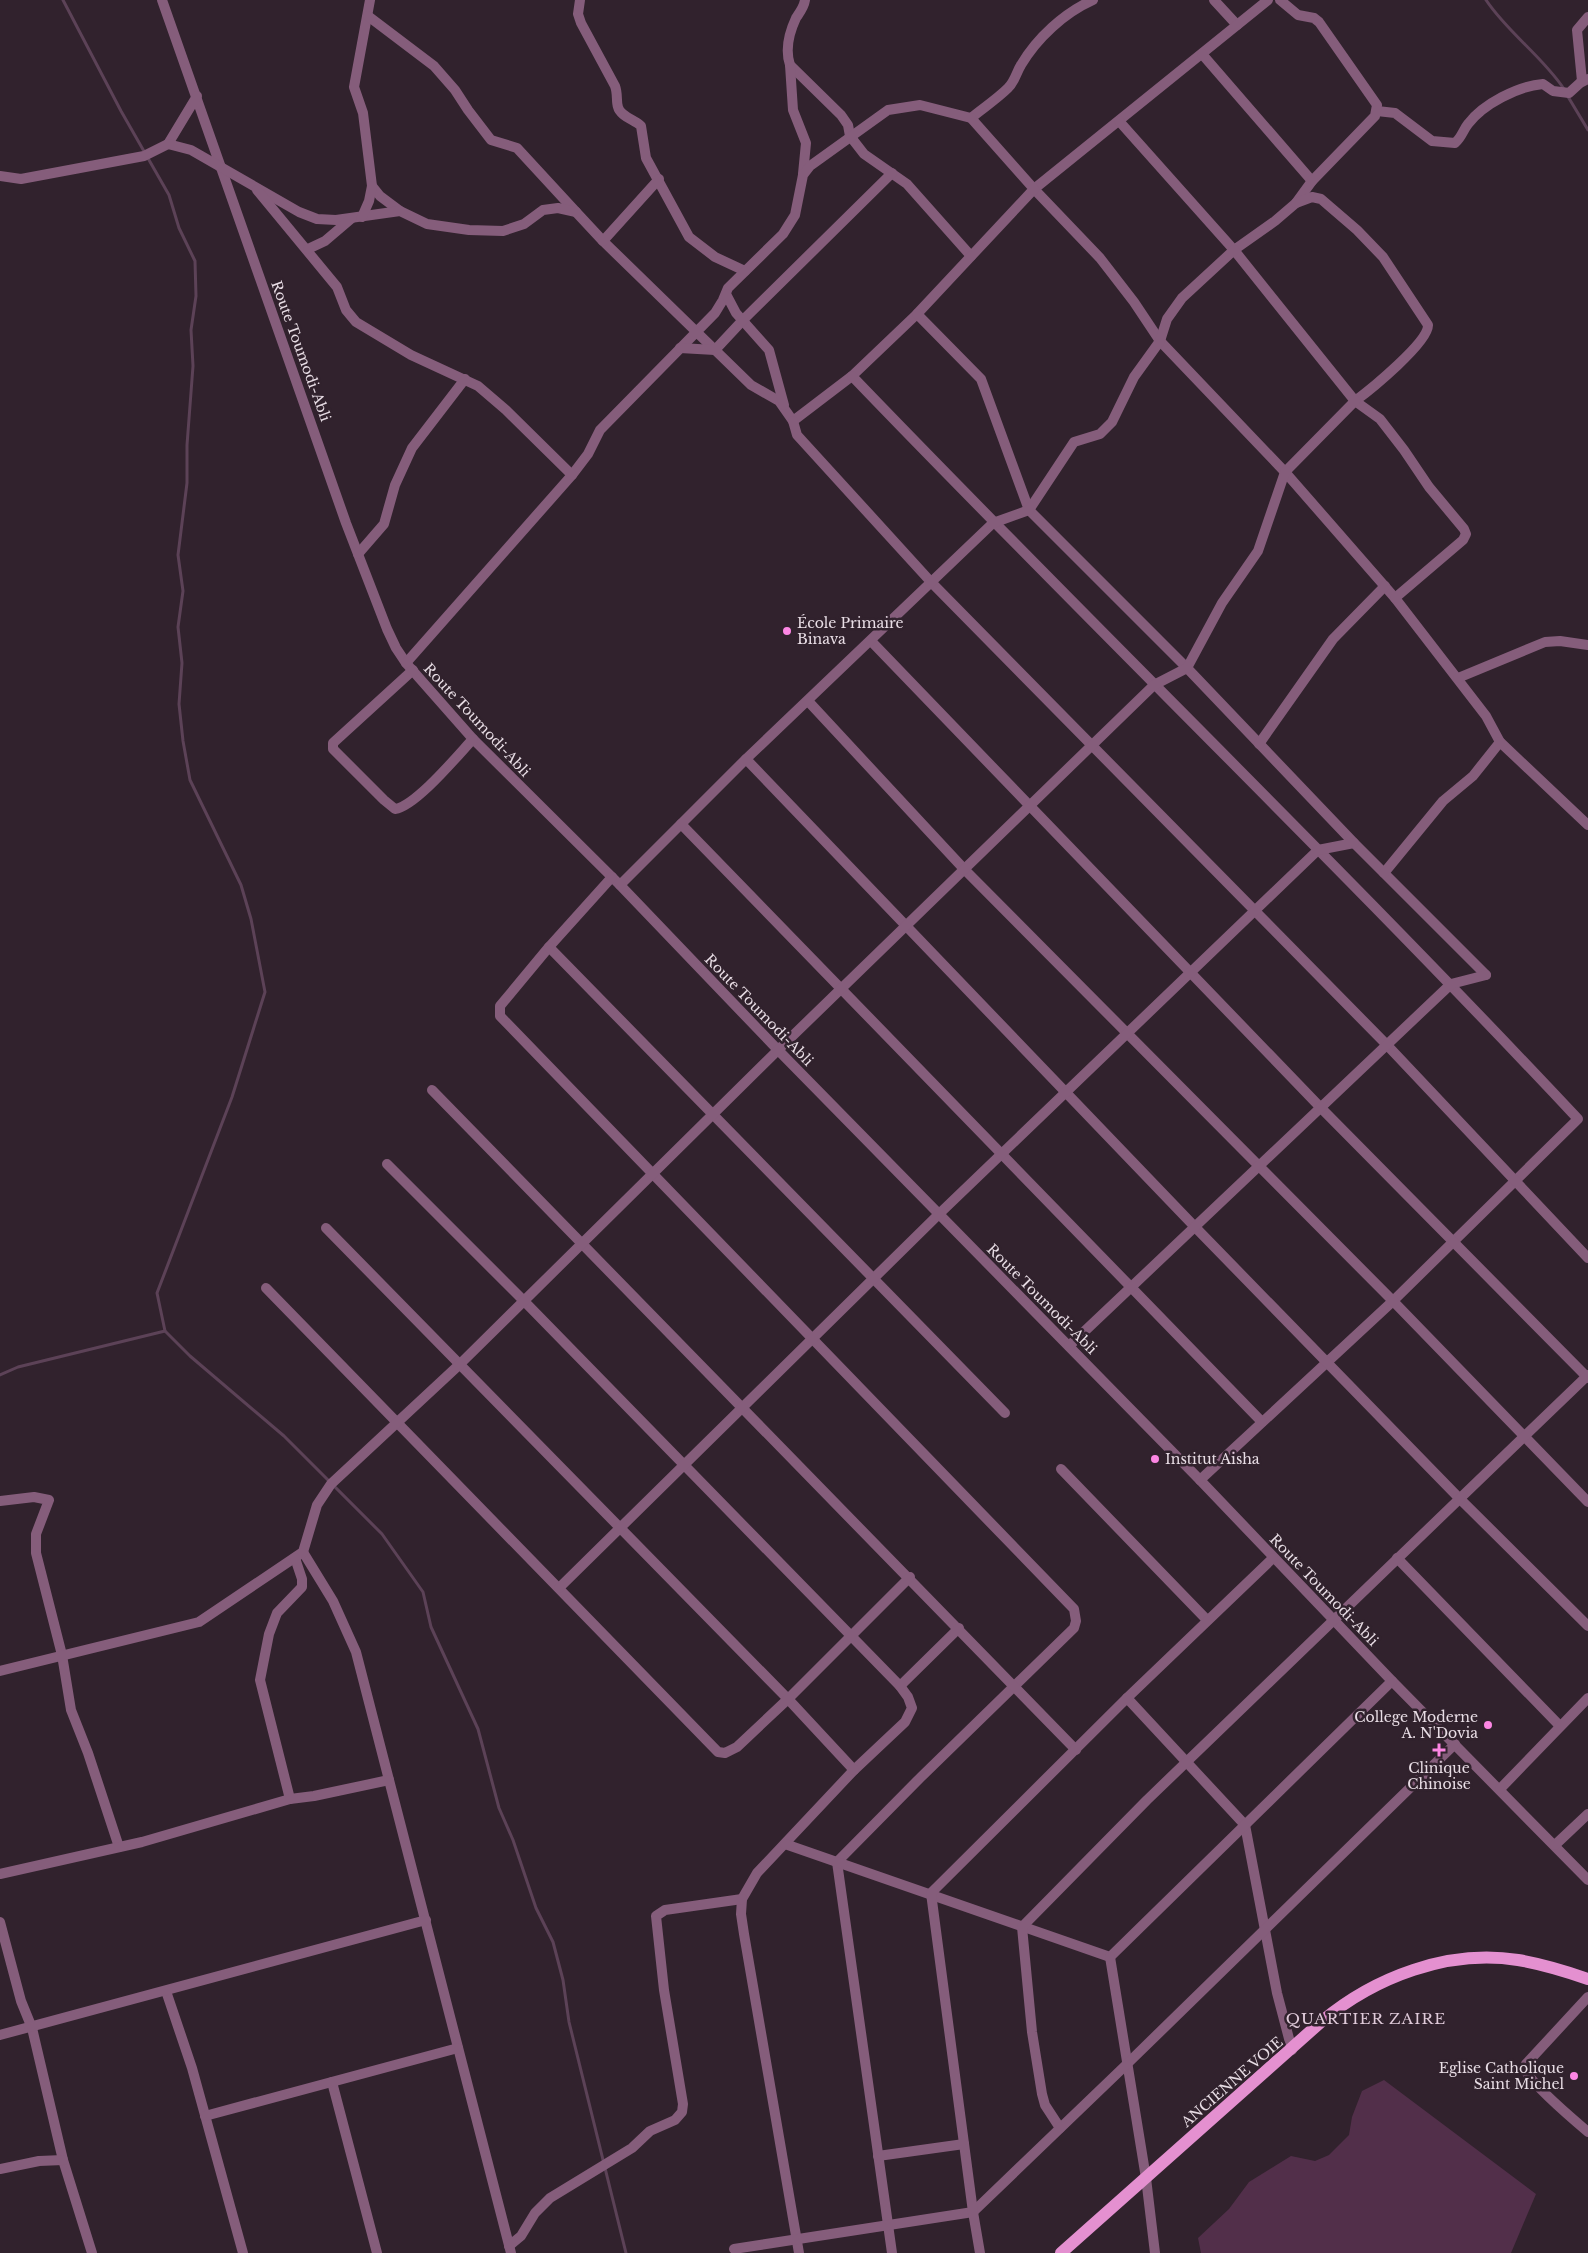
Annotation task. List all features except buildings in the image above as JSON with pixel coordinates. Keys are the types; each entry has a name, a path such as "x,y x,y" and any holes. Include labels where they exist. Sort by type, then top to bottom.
{"main road":[{"name":"ANCIENNE VOIE","path":"1061,2253 1292,2050 1322,2021 1349,2002 1391,1979 1431,1965 1496,1958 1545,1965 1588,1979"}],"street":[{"name":"Route Toumodi-Abli","path":"162,0 358,554 387,630 396,648 473,739 616,881 778,1050 1200,1480 1392,1681 1588,1880"},
{"path":"308,249 326,241 357,217 369,201 372,186 363,113 354,87 370,0"},
{"path":"580,0 578,14 581,23 615,86 618,96 617,106 620,111 641,126 646,158 689,237 715,257 745,271"},
{"path":"473,739 426,789 401,808 395,809 333,749 333,743 410,666 572,475 588,454 600,430 715,313 728,288 774,245 792,222 803,175 806,143 793,110 787,46 805,0"},
{"path":"971,118 1007,89 1016,78 1020,66 1042,38 1062,19 1093,0"},
{"path":"1214,0 1237,25"},
{"path":"793,421 852,376 917,314 1034,189 1268,0"},
{"path":"837,1862 920,1777 1074,1628 1076,1620 1074,1609 500,1016 500,1006 549,947 616,881 681,824 993,523 1029,510 1074,442 1100,434 1112,422 1134,377 1160,341 1167,319 1182,298 1234,250 1275,221 1296,203 1312,181 1375,116 1378,105 1319,22 1314,18 1298,15 1280,0"},
{"path":"368,16 434,66 455,90 491,140 517,148 603,241 696,332 751,385 773,396 785,407"},
{"path":"1377,111 1395,113 1432,141 1455,143 1477,114 1520,90 1543,84 1553,91 1570,93 1585,80 1577,30 1588,17"},
{"path":"1202,54 1312,181"},
{"path":"790,66 841,115 848,125 850,136 868,157 907,184 970,256"},
{"path":"0,176 21,178 144,156 168,144 196,96"},
{"path":"803,175 810,166 888,110 920,106 971,118 1034,189 1100,258 1134,302 1160,341 1285,472 1395,598 1486,716 1500,742 1588,825"},
{"path":"1119,121 1234,250 1355,401 1380,419 1404,450 1429,488 1464,529 1466,534 1463,540 1395,598"},
{"path":"168,144 191,150 299,212 317,219 336,220 400,211"},
{"path":"715,350 892,173"},
{"path":"603,241 659,179"},
{"path":"372,186 380,196 400,211 427,224 470,230 503,231 524,224 542,210 558,208 576,212"},
{"path":"254,187 338,287 346,310 356,322 411,355 465,379 490,395 572,475"},
{"path":"290,1798 260,1680 269,1634 277,1613 302,1587 299,1555 323,1494 331,1484 460,1364 778,1050 1154,685 1187,668 1222,603 1258,551 1285,472 1355,401 1393,371 1429,329 1383,257 1357,230 1321,199 1312,197 1296,203"},
{"path":"726,294 732,308 769,350 785,407 798,435 931,582 1386,1044 1588,1258"},
{"path":"917,314 981,379 1029,510 1187,668 1384,874 1486,975 1451,984 1069,1346"},
{"path":"680,348 715,350"},
{"path":"852,376 993,523 1451,984 1578,1119 1513,1180 1393,1301 1327,1360 1200,1480"},
{"path":"358,554 384,524 395,485 412,448 465,379"},
{"path":"1259,744 1334,639 1384,586"},
{"path":"871,641 1321,1108 1588,1376 1332,1619 1188,1762 1146,1800 1022,1927 1032,2032 1042,2094 1045,2105 1060,2128"},
{"path":"1458,678 1545,642 1588,645"},
{"path":"808,701 964,869 1259,1165 1588,1502"},
{"path":"1384,874 1443,801 1472,776 1500,742"},
{"path":"746,760 1195,1227 1327,1360 1459,1498 1588,1626"},
{"path":"681,824 1003,1153 1262,1422"},
{"path":"559,1588 939,1214 1318,850 1354,843"},
{"path":"549,947 1005,1413"},
{"path":"432,1090 910,1577 1076,1750"},
{"path":"387,1164 524,1300 900,1686 910,1702 912,1708 905,1722 854,1770 757,1873 742,1899 741,1914 744,1934 799,2253"},
{"path":"326,1228 788,1699 854,1770"},
{"path":"266,1288 718,1752 725,1753 737,1747 788,1699 910,1577"},
{"path":"1061,1469 1207,1620"},
{"path":"0,1500 34,1498 49,1500 36,1534 35,1544 62,1655 71,1710 88,1752 119,1847"},
{"path":"0,1671 199,1622 299,1555"},
{"path":"299,1555 333,1601 356,1652 510,2250"},
{"path":"931,1893 1127,1698 1273,1558"},
{"path":"1397,1558 1560,1725"},
{"path":"900,1686 959,1628"},
{"path":"1110,1957 1392,1681"},
{"path":"1127,1698 1245,1825 1277,1993 1292,2050"},
{"path":"1500,1789 1588,1698"},
{"path":"734,2249 973,2212 1455,1744"},
{"path":"0,1874 119,1847 290,1798 314,1796 389,1780"},
{"path":"1555,1845 1588,1814"},
{"path":"785,1844 931,1893 1110,1957"},
{"path":"837,1862 892,2253"},
{"path":"931,1893 980,2253"},
{"path":"510,2250 535,2213 550,2198 632,2148 650,2131 675,2120 682,2112 678,2068 664,1990 656,1916 665,1910 742,1899"},
{"path":"0,2035 32,2028 426,1920"},
{"path":"0,1922 21,2001 32,2028 63,2160 92,2253"},
{"path":"1110,1957 1146,2178 1155,2253"},
{"path":"166,1991 205,2116 243,2253"},
{"path":"1588,1997 1525,2067 1526,2071 1538,2085 1588,2132"},
{"path":"205,2116 458,2048"},
{"path":"332,2082 377,2253"},
{"path":"878,2156 964,2144"},
{"path":"0,2169 26,2163 63,2160"}],"shaded area":[{"path":"1384,2080 1536,2194 1511,2253 1201,2253 1198,2238 1229,2209 1249,2182 1291,2156 1315,2161 1329,2155 1349,2135 1352,2117 1362,2091"}],"waterway":[{"path":"63,0 121,111 169,195 179,228 195,261 196,296 191,330 193,366 187,445 187,483 178,555 183,591 178,627 182,663 179,704 190,780 241,885 251,919 265,992 232,1097 157,1293 165,1331 190,1356 284,1436 382,1534 423,1592 431,1627 478,1729 499,1808 513,1840 536,1908 553,1942 563,1980 569,2022 626,2253"},
{"path":"1486,0 1504,23 1546,66 1564,89"},
{"path":"1567,95 1588,130"},
{"path":"0,1375 18,1367 165,1331"}],"place":[{"name":"École Primaire Binava","path":"787,631"},
{"name":"Institut Aisha","path":"1155,1459"},
{"name":"College Moderne A. N'Dovia","path":"1488,1725"},
{"name":"Clinique Chinoise","path":"1439,1750"},
{"name":"Eglise Catholique Saint Michel","path":"1574,2076"}],"district":[{"name":"QUARTIER ZAIRE","path":"1366,2019"}]}
